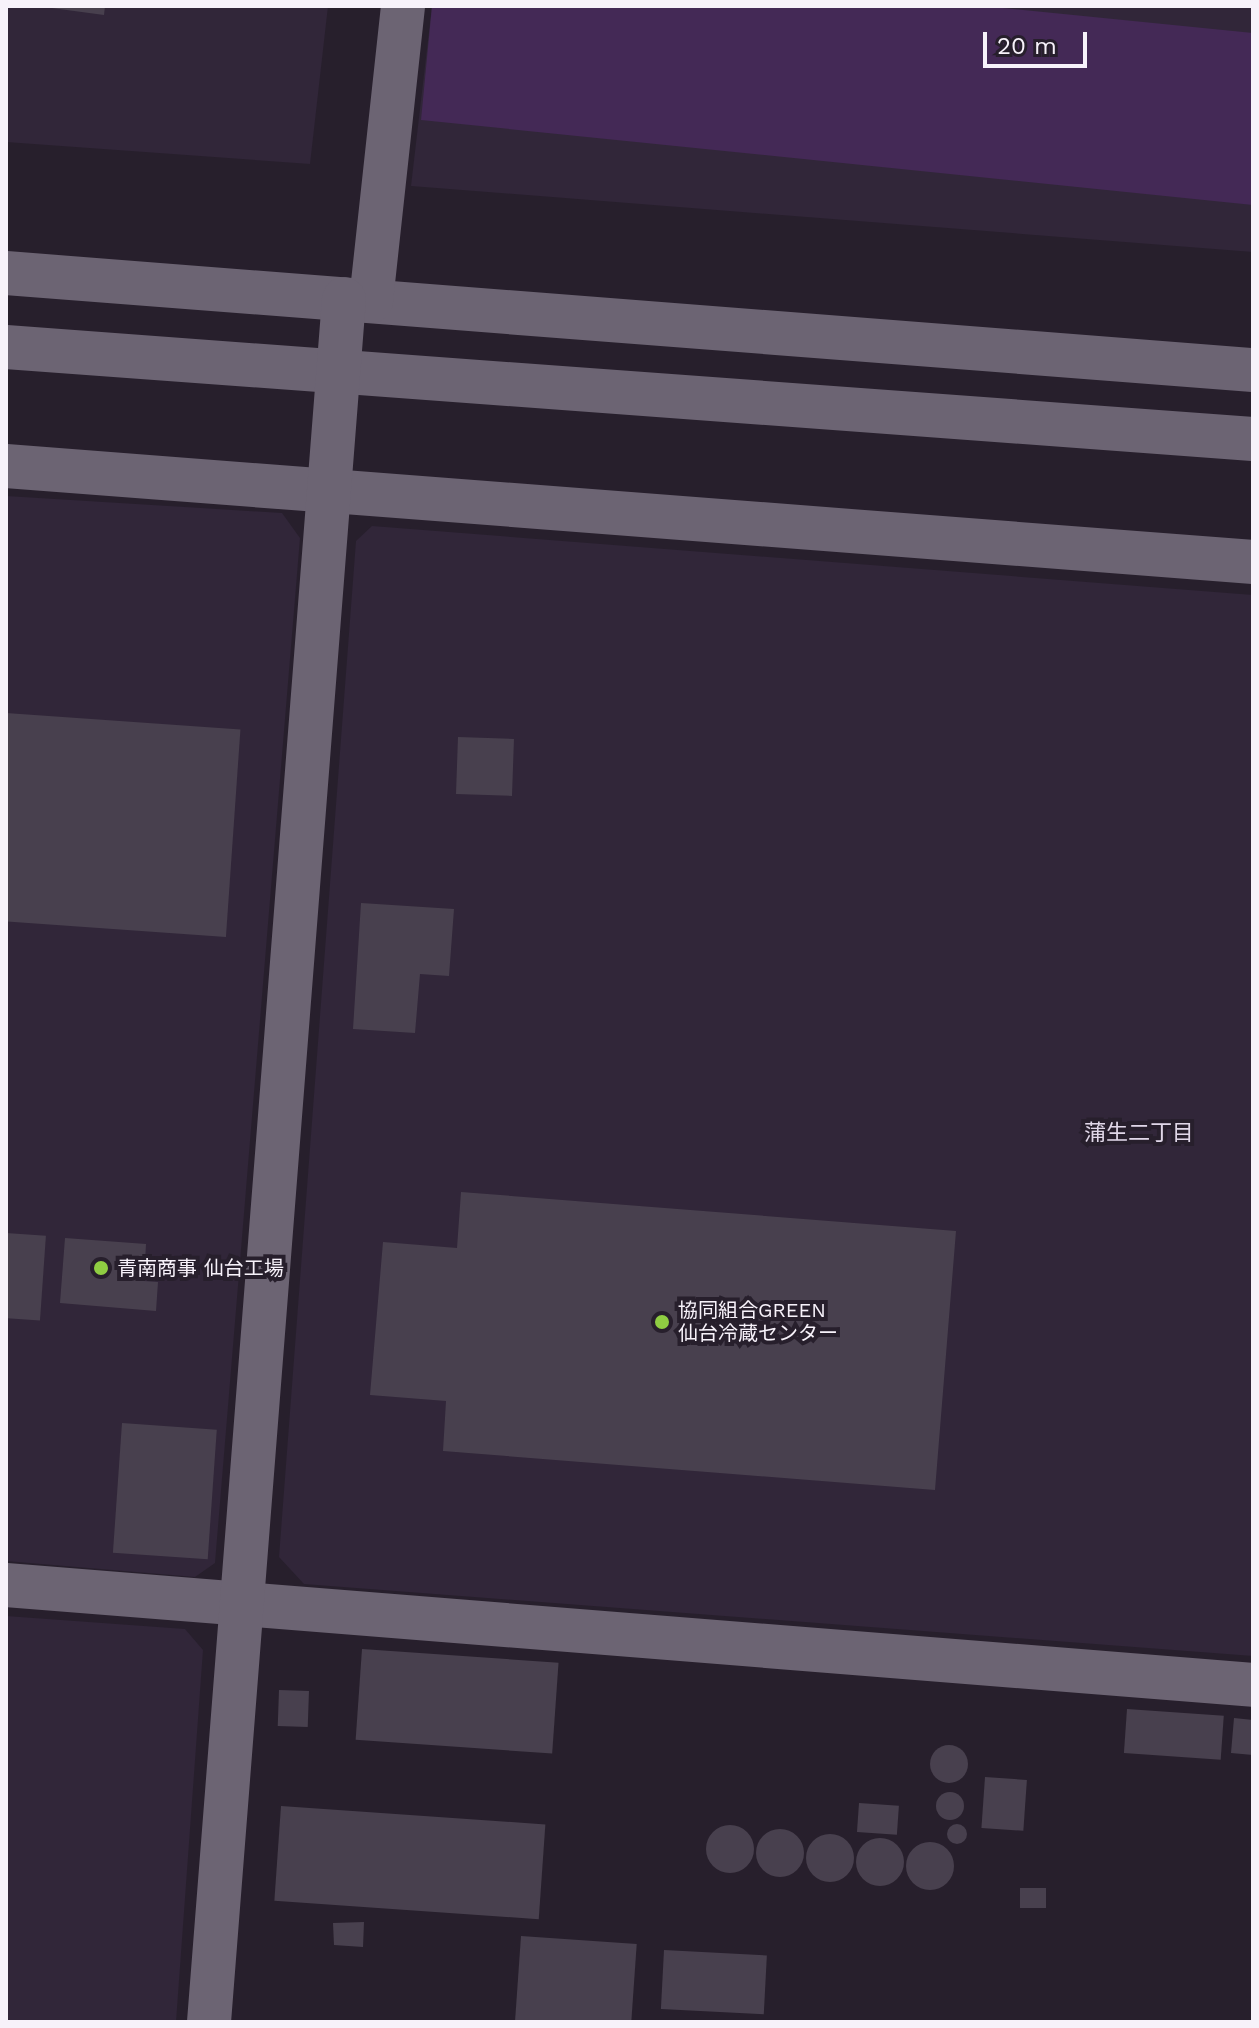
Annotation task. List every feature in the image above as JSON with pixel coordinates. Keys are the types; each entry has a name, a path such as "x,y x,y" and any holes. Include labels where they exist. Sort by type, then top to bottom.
{"street":[{"path":"209,2022 245,1605 338,374 358,300 403,6"},
{"path":"6,273 1253,370"},
{"path":"6,347 338,374 1253,439"},
{"path":"6,466 1253,562"},
{"path":"6,1585 1253,1685"}],"shaded area":[{"path":"6,6 328,6 310,164 6,142"},
{"path":"432,6 1253,6 1253,252 411,186"},
{"path":"432,6 983,6 1253,33 1253,205 421,120"},
{"path":"6,496 282,513 300,538 215,1563 195,1577 6,1561"},
{"path":"372,526 1253,595 1253,1656 304,1584 279,1557 356,541"},
{"path":"6,1616 185,1629 203,1650 176,2022 6,2022"}],"building":[{"path":"37,6 105,6 104,15"},
{"path":"6,713 240,729 226,937 6,922"},
{"path":"458,737 514,739 512,796 456,794"},
{"path":"361,903 454,909 449,976 420,974 415,1033 353,1029"},
{"name":"協同組合GREEN 仙台冷蔵センター","path":"461,1192 956,1231 935,1490 443,1451 446,1401 370,1395 383,1242 457,1248"},
{"path":"6,1233 46,1236 40,1321 6,1318"},
{"path":"65,1238 146,1244 144,1281 158,1282 156,1311 60,1303"},
{"path":"122,1423 217,1430 208,1559 113,1553"},
{"path":"362,1649 559,1663 552,1754 356,1740"},
{"path":"279,1690 309,1691 308,1727 278,1726"},
{"path":"1127,1709 1224,1716 1221,1760 1124,1753"},
{"path":"1234,1718 1253,1720 1253,1755 1231,1753"},
{"path":"949,1745 962,1751 968,1764 962,1777 949,1783 936,1777 930,1764 936,1751"},
{"path":"985,1777 1027,1780 1023,1831 981,1828"},
{"path":"950,1792 960,1796 964,1806 960,1816 950,1820 940,1816 936,1806 940,1796"},
{"path":"859,1803 899,1806 897,1835 857,1832"},
{"path":"281,1806 545,1824 539,1919 274,1901"},
{"path":"957,1824 964,1827 967,1834 964,1841 957,1844 950,1841 947,1834 950,1827"},
{"path":"730,1825 747,1832 754,1849 747,1866 730,1873 713,1866 706,1849 713,1832"},
{"path":"780,1829 797,1836 804,1853 797,1870 780,1877 763,1870 756,1853 763,1836"},
{"path":"830,1834 847,1841 854,1858 847,1875 830,1882 813,1875 806,1858 813,1841"},
{"path":"880,1838 897,1845 904,1862 897,1879 880,1886 863,1879 856,1862 863,1845"},
{"path":"930,1842 947,1849 954,1866 947,1883 930,1890 913,1883 906,1866 913,1849"},
{"path":"1020,1888 1046,1888 1046,1908 1020,1908"},
{"path":"364,1922 363,1947 334,1945 333,1923"},
{"path":"521,1936 637,1944 631,2022 515,2022"},
{"path":"664,1950 767,1955 764,2014 661,2009"}],"place":[{"name":"青南商事 仙台工場","path":"101,1268"},
{"name":"協同組合GREEN 仙台冷蔵センター","path":"662,1322"}],"district":[{"name":"蒲生二丁目","path":"1139,1133"}]}
